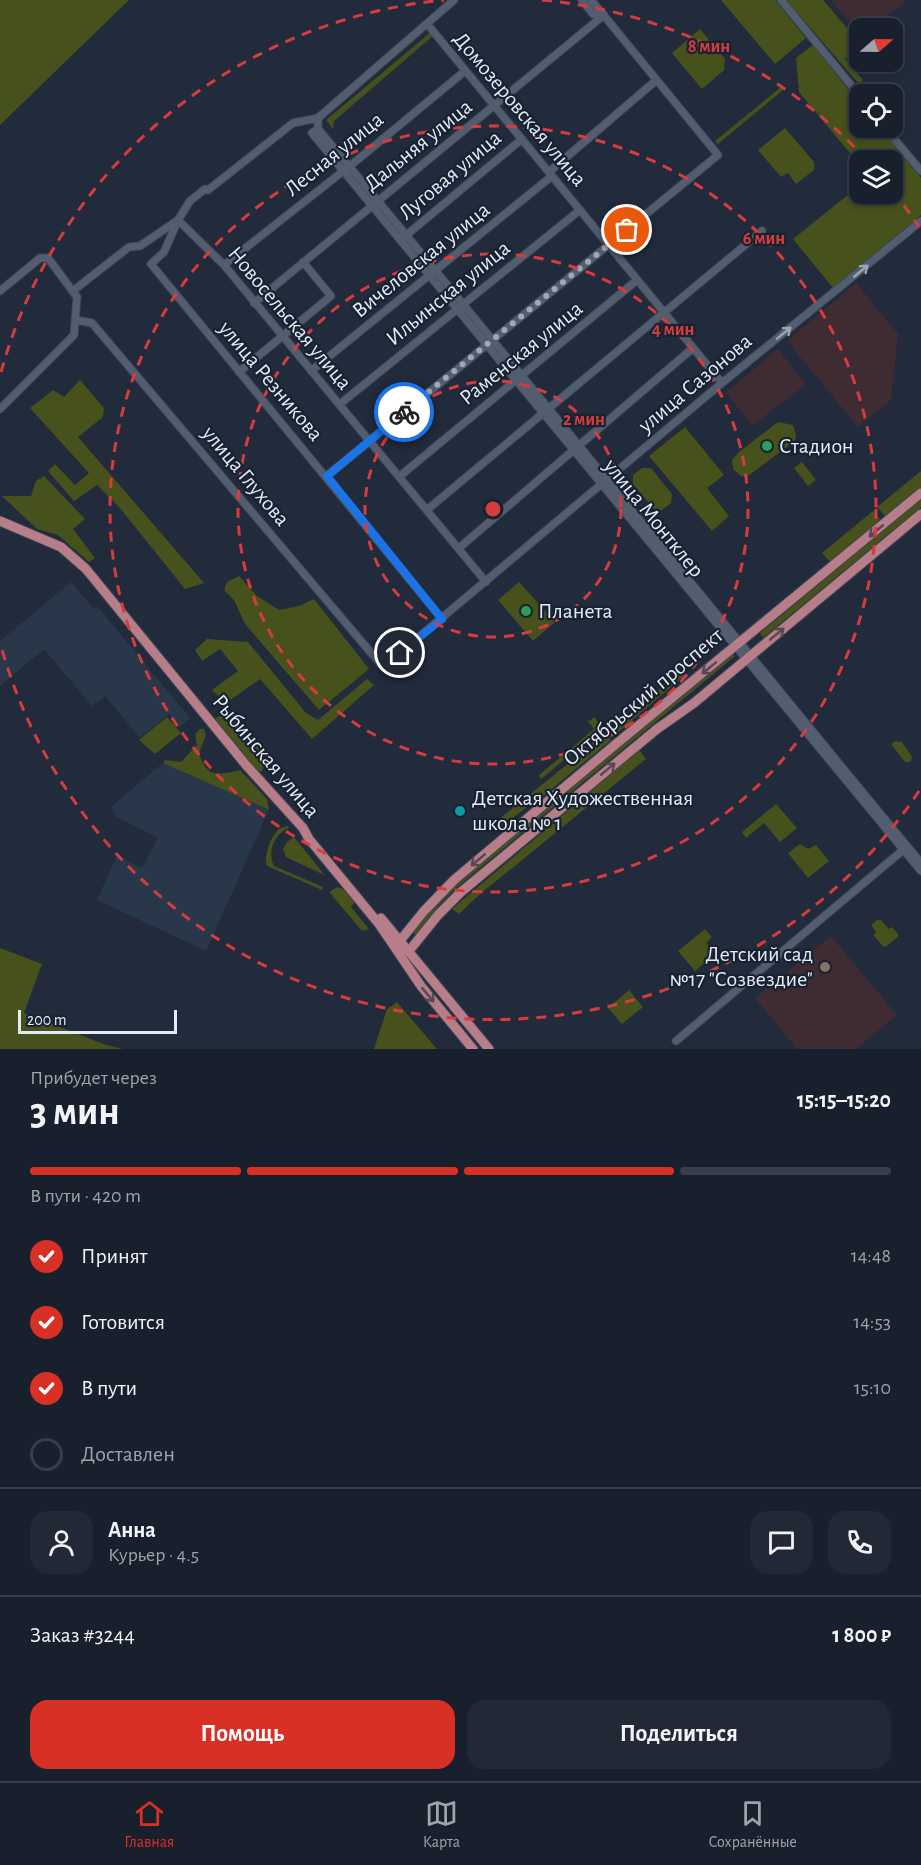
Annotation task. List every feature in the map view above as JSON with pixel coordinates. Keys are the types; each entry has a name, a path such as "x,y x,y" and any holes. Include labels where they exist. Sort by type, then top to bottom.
{"main road":[{"name":"Октябрьский проспект","path":"398,944 428,906 454,880 921,493"},
{"name":"Октябрьский проспект","path":"409,951 461,892 657,729 694,703 921,513"},
{"name":"Рыбинская улица","path":"0,521 61,547 86,569 246,765 303,828 309,839 398,944 421,986 473,1049"},
{"path":"398,944 409,951 489,1049"}],"street":[{"path":"76,293 129,247 140,246 178,220 190,201 205,189 208,190 293,123 318,118 428,25 454,0"},
{"path":"582,0 593,14 604,15"},
{"path":"781,0 850,84"},
{"path":"327,476 718,155 592,2"},
{"name":"Дальняя улица","path":"254,303 604,15"},
{"name":"Домозеровская улица","path":"428,25 722,383"},
{"name":"Лесная улица","path":"224,265 465,71"},
{"name":"Вичеловская улица","path":"311,371 551,174 653,83"},
{"name":"улица Монтклер","path":"318,118 315,131 547,410 737,645 921,863"},
{"path":"893,138 921,171"},
{"name":"Луговая улица","path":"403,237 522,139"},
{"name":"Ильинская улица","path":"340,404 580,210"},
{"name":"Новосельская улица","path":"178,220 224,265 486,582"},
{"name":"улица Резникова","path":"178,220 164,252 151,264 442,619"},
{"name":"улица Сазонова","path":"383,667 722,383 921,221"},
{"path":"428,509 762,231"},
{"path":"0,291 40,258 47,258 76,293 74,335 0,409"},
{"path":"239,372 331,296 303,262"},
{"name":"Раменская улица","path":"400,476 637,280"},
{"name":"улица Глухова","path":"76,320 92,323 383,667"},
{"path":"459,548 693,348"},
{"name":"улица Монтклер","path":"748,658 921,871"},
{"path":"676,1041 903,850"}],"shaded area":[{"path":"831,0 907,0 885,18 849,18 849,21"},
{"path":"856,283 898,334 891,400 858,427 787,341"},
{"path":"778,349 806,384 752,426 726,392"},
{"path":"71,582 93,608 97,606 190,718 179,727 169,714 140,738 105,696 92,706 44,649 0,686 0,641"},
{"path":"163,763 269,810 206,951 97,900 117,855 142,868 158,838 116,817 111,807"},
{"name":"Детский сад №17 \"Созвездие\"","path":"831,936 897,1015 856,1049 797,1049 755,998"}],"green space":[{"path":"0,0 129,0 0,125"},
{"path":"721,0 775,0 806,38 775,64"},
{"path":"786,0 823,0 849,30 849,56 845,59 849,64 849,72 856,72 863,80 859,84"},
{"path":"700,29 725,59 724,70 702,89 672,53"},
{"path":"431,32 434,35 334,121 333,129 326,120"},
{"path":"813,45 849,90 849,138 888,138 898,150 849,150 849,152 799,92 796,58"},
{"path":"781,87 783,90 718,144 715,141"},
{"path":"785,128 814,162 814,170 796,184 788,173 781,177 758,150"},
{"path":"903,156 921,178 921,215 833,288 793,239 849,194 849,204 903,204"},
{"path":"80,380 104,408 103,417 78,437 204,583 185,589 119,507 97,485 74,501 48,471 55,464 75,485 89,473 30,408 53,390 64,397"},
{"name":"Стадион","path":"778,422 793,425 795,441 748,476 741,476 733,469 732,460"},
{"path":"685,427 724,475 707,488 729,516 712,531 649,456"},
{"path":"802,462 816,480 808,486 794,468"},
{"path":"642,468 651,468 672,494 671,503 662,510 654,509 633,484 633,475"},
{"path":"921,471 921,487 886,517 877,507"},
{"path":"44,476 85,519 73,529 95,558 89,562 58,535 37,529 2,496 31,496 36,481"},
{"path":"921,499 921,507 763,638 760,633"},
{"path":"873,511 881,521 830,562 822,553"},
{"path":"239,576 257,596 279,610 299,606 314,599 369,669 319,710 245,624 234,600 224,590 227,582"},
{"name":"Планета","path":"519,582 555,622 533,641 498,600"},
{"path":"207,639 248,642 306,713 318,720 367,679 374,685 312,739 260,679 226,703 212,690 238,671 220,649 202,661 195,650"},
{"path":"732,653 735,656 457,887 439,905 417,934 414,934 413,931 434,904 455,882"},
{"path":"681,671 685,675 616,734 612,730"},
{"path":"219,716 236,722 252,735 263,753 262,771 256,771 214,720"},
{"path":"167,717 181,733 155,754 139,740"},
{"path":"594,717 603,728 541,779 539,775 594,729 587,720 590,721"},
{"path":"200,729 204,729 206,735 199,753 206,767 219,774 240,770 267,799 269,810 163,763 165,760 181,762 197,745 195,734"},
{"path":"606,733 611,740 503,826 498,820"},
{"path":"895,741 902,742 912,757 910,762 905,762 891,744"},
{"path":"639,750 646,759 479,895 459,914 452,909"},
{"path":"776,804 797,828 780,842 764,823 746,838 742,832"},
{"path":"288,826 289,828 279,834 273,844 271,855 274,866 323,887 322,890 267,866 266,857 271,841 279,829"},
{"path":"294,837 324,875 286,857 283,849"},
{"path":"800,844 808,849 816,845 829,861 808,878 788,853"},
{"path":"337,887 350,894 354,903 351,907 369,929 362,931 329,892"},
{"path":"881,920 889,929 892,927 898,934 898,937 885,947 873,935 876,932 871,925"},
{"path":"705,929 712,937 706,943 715,954 695,971 678,951"},
{"path":"0,948 42,964 24,1013 106,1045 123,1049 0,1049"},
{"path":"629,990 643,1007 622,1024 608,1008"},
{"path":"397,1002 437,1049 374,1049 387,1009"}],"way so far":[{"path":"404,412 627,230"}],"place":[{"name":"Стадион","path":"767,446"},
{"name":"Планета","path":"526,611"},
{"name":"Детская Художественная школа № 1","path":"460,811"},
{"name":"Детский сад №17 \"Созвездие\"","path":"825,967"}],"route":[{"path":"400,653 442,619 327,476 404,412"}]}
